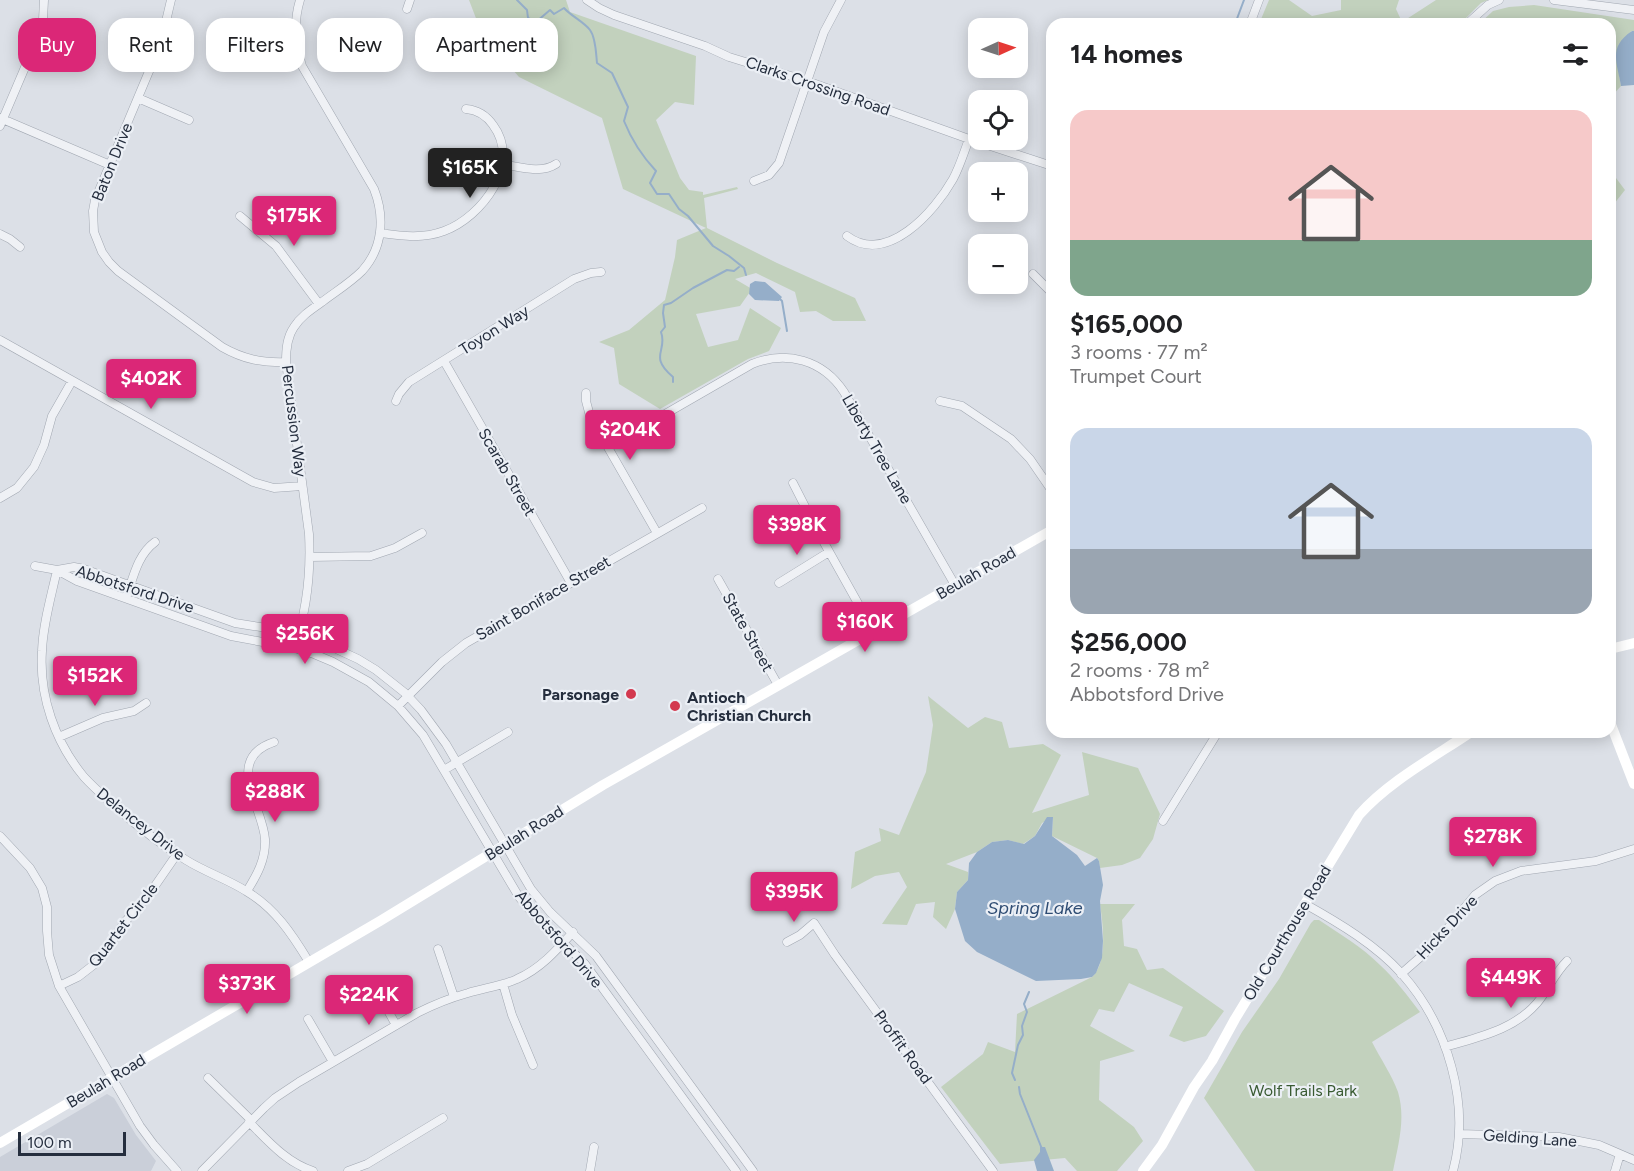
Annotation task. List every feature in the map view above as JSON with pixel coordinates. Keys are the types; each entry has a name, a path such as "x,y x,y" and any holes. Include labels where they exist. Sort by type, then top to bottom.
{"main road":[{"name":"Beulah Road","path":"0,1143 380,921 603,785 1046,533"},
{"path":"1616,648 1634,643"},
{"name":"Old Courthouse Road","path":"1143,1171 1162,1145 1194,1087 1212,1061 1354,822 1369,803 1462,738"},
{"path":"1616,738 1634,784"}],"street":[{"path":"44,0 40,32 1,121 110,165"},
{"name":"Baton Drive","path":"171,0 163,34 95,200 93,221 97,242 109,262 118,271 233,353 257,361 286,362"},
{"name":"Percussion Way","path":"294,648 299,635 308,586 310,557 309,534 286,362 287,343 302,317 363,270 375,252 380,233 381,211 374,189 302,66 295,27 300,0"},
{"path":"407,9 410,0"},
{"name":"Clarks Crossing Road","path":"586,0 614,15 705,46 729,57 807,81 968,139"},
{"path":"754,181 768,175 778,163 824,32 841,0"},
{"path":"1252,18 1259,0"},
{"path":"1474,18 1488,5 1499,0"},
{"path":"1554,0 1634,10"},
{"path":"138,98 189,120"},
{"path":"380,233 406,237 432,234 456,225 477,210 485,200 495,184 502,164 502,146 495,128 482,114 466,109"},
{"path":"847,236 861,244 875,245 899,237 909,230 930,211 945,192 960,164 968,142"},
{"name":"Clarks Crossing Road","path":"1003,150 1046,164"},
{"path":"502,164 540,170 556,164"},
{"path":"240,216 285,256 319,304"},
{"path":"0,234 20,247"},
{"name":"Toyon Way","path":"396,401 409,382 574,279 601,272"},
{"path":"1033,274 1046,287"},
{"path":"0,340 253,482 274,488 303,486"},
{"name":"Liberty Tree Lane","path":"608,447 752,364 786,357 808,362 827,373 844,392 955,585"},
{"name":"Scarab Street","path":"444,361 571,583"},
{"path":"0,498 17,488 34,467 44,445 52,416 72,381"},
{"path":"586,393 588,410 657,533"},
{"path":"940,401 962,406 1011,439 1030,459 1046,482"},
{"path":"793,483 874,632"},
{"name":"Saint Boniface Street","path":"398,706 456,650 702,508"},
{"path":"310,557 371,556 395,548 422,532"},
{"path":"126,598 144,552 155,542"},
{"path":"779,583 829,552"},
{"path":"35,566 57,570"},
{"name":"Abbotsford Drive","path":"57,570 74,567 84,569 235,623 299,635 329,645 376,670 407,696 434,726 538,899 596,956 753,1171"},
{"name":"Abbotsford Drive","path":"57,570 77,581 231,636 294,648 324,658 351,671 398,706 423,735 519,897 540,922 585,964 736,1171"},
{"name":"Delancey Drive","path":"57,570 43,634 44,688 47,706 58,737 74,764 96,789 131,820 177,854 216,877 247,891 262,902 291,933 309,962"},
{"name":"State Street","path":"718,579 778,686"},
{"path":"58,737 103,718 134,711 146,704"},
{"path":"444,770 508,732"},
{"path":"1162,821 1214,738"},
{"path":"247,891 262,863 265,842 261,819 250,789 249,769 255,754 267,744 274,742"},
{"path":"0,836 30,868 42,888 47,907 49,955 59,987 140,1126 177,1171"},
{"name":"Hicks Drive","path":"1401,974 1433,946 1475,895 1495,881 1521,872 1589,863 1634,849"},
{"name":"Quartet Circle","path":"59,987 78,977 104,954 124,923 150,893 177,854"},
{"path":"1305,904 1364,942 1401,974 1423,1002 1445,1047 1454,1074 1459,1134 1453,1171"},
{"name":"Proffit Road","path":"787,942 800,935 814,922 837,958 993,1171"},
{"path":"202,1171 275,1098 437,1003 517,980 554,954 573,932"},
{"path":"438,949 454,997"},
{"path":"1445,1047 1496,1031 1521,1018 1539,1001 1553,978 1567,962"},
{"path":"372,982 396,1025"},
{"path":"503,984 512,1015 533,1065"},
{"path":"308,1019 333,1062"},
{"path":"208,1078 290,1160 313,1171"},
{"path":"348,1171 367,1164 443,1118"},
{"name":"Gelding Lane","path":"1459,1134 1559,1137 1599,1145 1634,1160"},
{"path":"590,1171 594,1147"},
{"path":"1615,1171 1620,1154"}],"shaded area":[{"path":"107,1094 114,1098 136,1135 156,1161 151,1171 0,1171 0,1157"}],"green space":[{"path":"469,0 566,0 570,12 696,56 694,105 675,102 656,120 680,178 689,190 703,192 703,195 737,187 738,189 704,198 707,228 855,298 866,321 833,321 816,311 800,312 795,292 756,273 735,279 752,289 740,306 696,314 708,347 738,340 750,308 781,328 769,351 748,359 660,409 619,384 614,348 599,342 629,330 665,300 677,240 706,228 623,189 602,118 519,77 515,72 558,72 558,18 476,18"},
{"path":"1269,0 1289,0 1312,16 1341,10 1341,0 1399,0 1396,9 1400,18 1262,18"},
{"path":"1436,0 1488,0 1481,3 1466,18 1408,18"},
{"path":"1534,5 1634,20 1634,31 1631,31 1619,75 1621,86 1616,91 1616,18 1485,18 1493,11"},
{"path":"1616,178 1625,190 1616,201"},
{"path":"928,696 968,728 985,717 1002,722 1009,748 1043,744 1061,755 1032,813 1089,795 1082,752 1138,768 1160,814 1153,839 1140,858 1122,865 1100,868 1097,858 1052,836 1053,817 1042,823 1035,836 1023,844 1008,840 992,842 977,852 946,864 968,872 968,880 957,892 955,909 946,929 933,917 935,902 916,904 907,925 882,924 907,887 899,872 875,876 851,889 855,852 881,841 879,828 899,835 926,772 933,725"},
{"path":"1100,904 1135,904 1122,920 1124,946 1137,949 1147,970 1163,968 1224,1011 1206,1036 1184,1042 1169,1036 1183,1007 1129,983 1114,1012 1099,1009 1090,1026 1135,1051 1100,1061 1099,1100 1134,1127 1143,1141 1117,1171 1077,1171 1065,1158 1000,1164 941,1087 983,1054 988,1042 1015,1052 1017,1014 1092,977 1097,970 1102,953 1103,932"},
{"name":"Wolf Trails Park","path":"1314,920 1319,920 1373,958 1420,1012 1372,1042 1393,1079 1400,1102 1400,1132 1393,1171 1255,1171 1204,1098 1242,1032 1279,979"}],"water":[{"path":"1634,31 1634,85 1621,86 1616,62 1617,49 1624,37"},
{"path":"755,281 765,282 782,297 779,301 755,300 749,294 750,284"},
{"name":"Spring Lake","path":"1047,817 1053,817 1052,836 1077,855 1085,866 1097,858 1099,861 1103,885 1100,901 1102,958 1092,977 1036,981 977,952 965,941 955,909 957,892 968,880 969,863 977,852 992,842 1008,840 1024,844 1035,836"},
{"path":"1040,1147 1045,1147 1054,1171 1037,1171 1034,1160 1040,1152"}],"waterway":[{"path":"517,0 527,10 528,18 536,22 550,10 554,14 564,8 590,30 595,42 597,63 612,73 628,107 624,121 627,128 646,160 656,171 650,183 657,194 669,194 679,209 688,216 713,246 744,268 746,275"},
{"path":"1237,18 1244,0"},
{"path":"673,382 673,377 660,359 663,339 661,332 665,327 664,305 727,270 734,271 739,267"},
{"path":"780,299 787,331"},
{"path":"1015,1080 1012,1073 1018,1045 1023,1035 1022,1026 1027,1012 1024,1004 1029,992"},
{"path":"1019,1087 1042,1149"}],"place":[{"name":"Parsonage","path":"631,694"},
{"name":"Antioch Christian Church","path":"675,706"}]}
